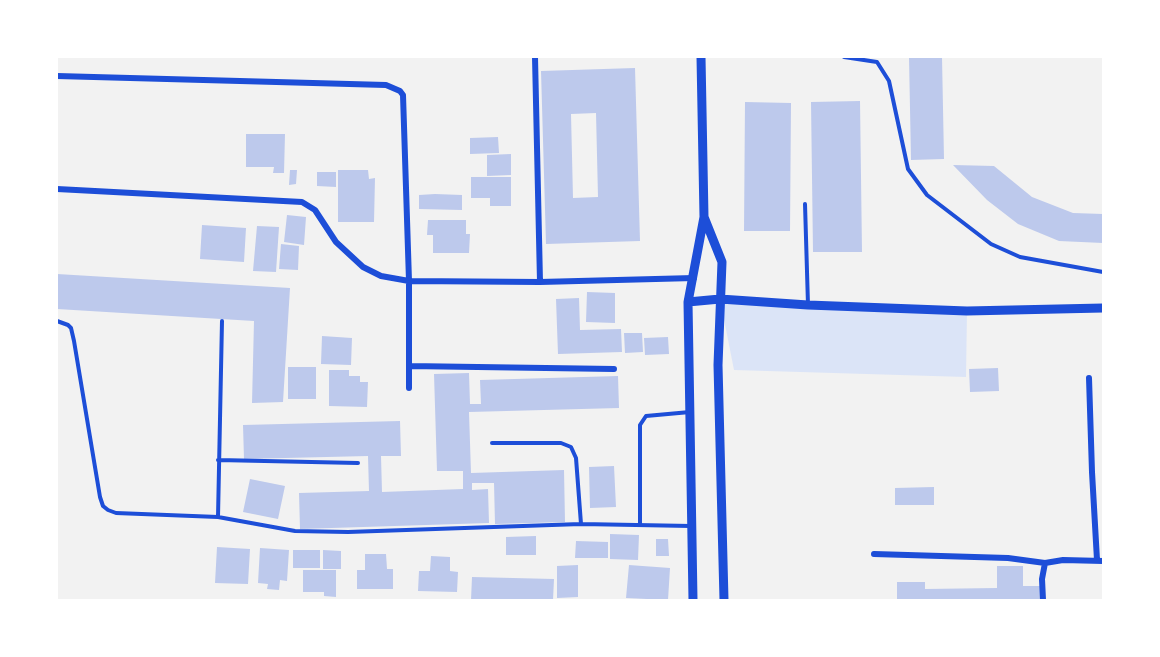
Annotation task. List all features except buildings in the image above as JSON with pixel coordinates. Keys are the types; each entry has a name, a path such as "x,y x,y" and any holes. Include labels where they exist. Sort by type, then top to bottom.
{"street":[{"path":"535,57 540,282"},
{"path":"693,600 688,302 704,218 701,57"},
{"path":"57,76 386,85 400,91 403,95 409,281 409,388"},
{"path":"57,189 302,202 315,210 336,242 363,267 381,276 409,281 540,282 694,278"},
{"path":"704,218 722,262 718,377 724,600"},
{"path":"688,302 720,298 808,305 967,311 1103,308"},
{"path":"409,366 614,369"},
{"path":"874,554 1008,558 1045,563 1063,560 1100,561 1092,472 1089,378"},
{"path":"1043,600 1042,579 1045,563"}],"lane":[{"path":"844,57 877,62"},
{"path":"872,57 889,81 908,169 927,195 991,244 1020,257 1103,272"},
{"path":"805,204 808,305"},
{"path":"57,321 71,328 75,341 100,497 105,508 116,513 218,517 295,531 348,532 581,524 692,526"},
{"path":"218,517 222,321"},
{"path":"640,524 640,424 646,416 690,411"},
{"path":"492,443 561,443 571,447 576,458 581,524"},
{"path":"218,460 358,463"}],"shaded area":[{"path":"720,299 967,311 966,377 734,370"}]}
